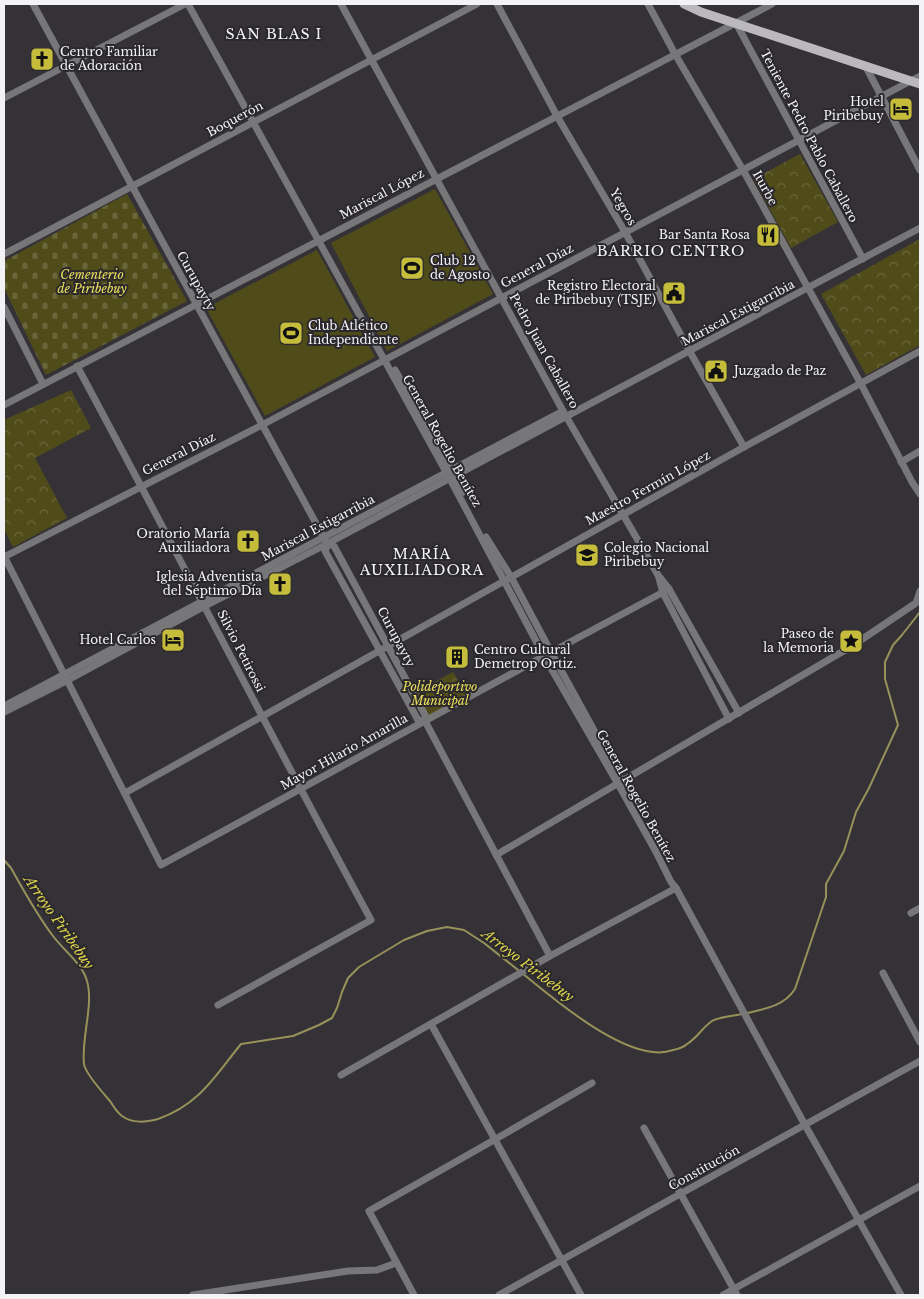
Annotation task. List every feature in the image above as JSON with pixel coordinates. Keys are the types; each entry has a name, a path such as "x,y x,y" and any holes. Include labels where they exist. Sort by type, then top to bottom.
{"main road":[{"path":"684,4 701,12 920,84"}],"street":[{"name":"Curupayty","path":"33,4 326,541 326,550 418,720 425,721 426,715 334,546 326,541"},
{"path":"4,98 186,4"},
{"name":"General Rogelio Benítez","path":"186,4 255,121"},
{"name":"General Rogelio Benítez","path":"194,4 255,121 508,578 547,654 620,783 671,882 901,1295"},
{"name":"Pedro Juan Caballero","path":"341,4 565,414 666,591"},
{"name":"Boquerón","path":"4,254 477,4"},
{"name":"Yegros","path":"497,4 556,116 625,232 744,447"},
{"name":"Iturbe","path":"648,4 743,170 920,494"},
{"name":"Mariscal López","path":"4,405 772,4"},
{"name":"Teniente Pedro Pablo Caballero","path":"736,23 863,259"},
{"path":"866,67 920,170"},
{"name":"General Díaz","path":"4,557 262,424 920,76"},
{"name":"Mariscal Estigarribia","path":"66,677 565,414 690,352 920,228"},
{"path":"4,306 43,384"},
{"name":"Maestro Fermín López","path":"125,793 508,578 920,351"},
{"name":"Silvio Petirossi","path":"77,366 371,920 218,1005"},
{"path":"902,462 920,451"},
{"path":"4,557 125,793"},
{"path":"666,591 739,713"},
{"path":"666,591 729,719"},
{"name":"Mayor Hilario Amarilla","path":"125,793 161,865 666,591"},
{"path":"496,855 852,646 916,603 920,591"},
{"path":"4,706 66,677"},
{"path":"4,712 66,677"},
{"path":"425,721 550,956"},
{"path":"341,1075 517,974 676,888"},
{"path":"911,913 920,908"},
{"path":"882,973 920,1042"},
{"path":"430,1024 581,1295"},
{"name":"Constitución","path":"499,1295 920,1061"},
{"path":"414,1295 369,1211 592,1083"},
{"path":"644,1128 736,1292"},
{"path":"723,1295 736,1292 920,1186"},
{"path":"193,1295 224,1293 348,1271 377,1270 396,1263"}],"green space":[{"path":"800,154 838,222 791,248 753,179"},
{"name":"Club 12 de Agosto","path":"435,189 493,294 387,351 331,243"},
{"name":"Cementerio de Piribebuy","path":"127,194 187,301 46,375 4,288 4,261"},
{"path":"920,239 920,345 866,375 821,294"},
{"name":"Club Atlético Independiente","path":"317,250 375,357 265,416 206,308"},
{"path":"71,390 91,428 35,458 67,518 13,547 4,529 4,420"},
{"name":"Polideportivo Municipal","path":"453,672 466,695 428,716 415,693"}],"waterway":[{"name":"Arroyo Piribebuy","path":"747,1013 780,1003 791,995 795,989 826,897 826,884 844,851 856,812 898,725 885,679 885,662 893,645 920,612"},
{"name":"Arroyo Piribebuy","path":"4,860 11,868 47,928 85,975 89,990 84,1044 85,1068 118,1113 126,1119 135,1121 158,1119 185,1106 205,1088 241,1044 293,1036 332,1018 348,978 359,967 404,940 427,931 447,927 464,930 518,970"},
{"name":"Arroyo Piribebuy","path":"522,973 573,1013 615,1040 636,1048 656,1052 683,1047 712,1021 742,1014"}],"place":[{"name":"Centro Familiar de Adoración","path":"42,59"},
{"name":"Hotel Piribebuy","path":"901,109"},
{"name":"Bar Santa Rosa","path":"768,235"},
{"name":"Club 12 de Agosto","path":"412,268"},
{"name":"Registro Electoral de Piribebuy (TSJE)","path":"674,293"},
{"name":"Club Atlético Independiente","path":"291,333"},
{"name":"Juzgado de Paz","path":"716,371"},
{"name":"Oratorio María Auxiliadora","path":"248,541"},
{"name":"Colegio Nacional Piribebuy","path":"587,555"},
{"name":"Iglesia Adventista del Séptimo Día","path":"280,584"},
{"name":"Hotel Carlos","path":"173,640"},
{"name":"Paseo de la Memoria","path":"851,641"},
{"name":"Centro Cultural Demetrop Ortiz.","path":"457,657"}],"district":[{"name":"SAN BLAS I","path":"274,34"},
{"name":"BARRIO CENTRO","path":"671,251"},
{"name":"MARÍA AUXILIADORA","path":"422,562"}]}
